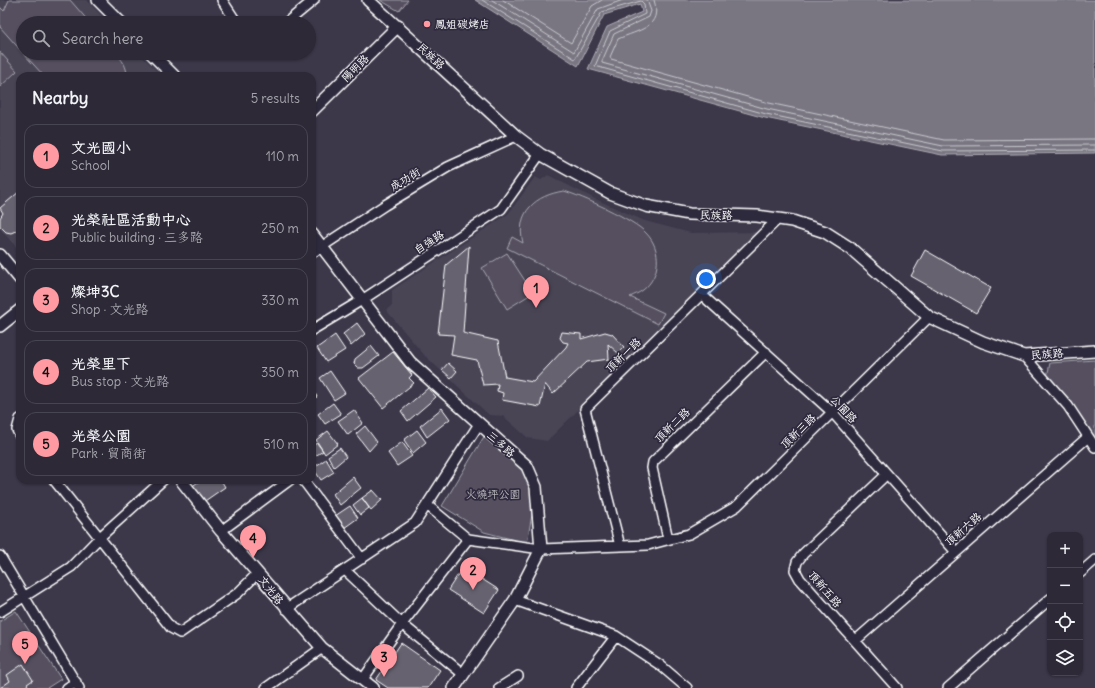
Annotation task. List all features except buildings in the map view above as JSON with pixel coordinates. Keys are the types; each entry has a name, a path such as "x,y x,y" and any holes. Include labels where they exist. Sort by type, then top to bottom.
{"street":[{"path":"98,0 114,16"},
{"path":"222,0 232,16"},
{"path":"295,16 314,0"},
{"name":"民族路","path":"368,0 516,136 540,154 610,193 646,206 689,214 757,216 806,225 835,238 865,260 929,318 983,342 1024,356 1095,351"},
{"name":"陽明路","path":"316,107 398,26"},
{"path":"158,60 170,72"},
{"name":"成功街","path":"316,252 385,204 448,167 516,136"},
{"name":"自強路","path":"316,328 362,300 501,209 540,154"},
{"name":"頂新一路","path":"620,546 585,409 778,219"},
{"name":"三多路","path":"316,240 410,362 527,466 536,487 541,549"},
{"path":"0,254 16,274"},
{"name":"公園路","path":"702,295 833,413 956,552"},
{"path":"0,326 16,313"},
{"name":"頂新三路","path":"468,538 541,549 648,545 689,534 737,506 929,318"},
{"name":"頂新二路","path":"668,539 652,468 653,462 766,352"},
{"path":"1024,356 1068,406 1095,447"},
{"path":"286,609 415,523 479,424"},
{"name":"頂新六路","path":"855,641 1088,437"},
{"name":"頂新五路","path":"887,474 802,554 797,562 795,570 800,580 897,688"},
{"path":"57,484 171,628 180,633 238,593 258,573"},
{"path":"0,612 71,567 100,537 159,484"},
{"name":"文光路","path":"184,484 286,609 322,648 364,679 373,688"},
{"path":"221,531 285,484"},
{"path":"306,484 362,559"},
{"path":"364,679 402,624 468,538 428,505"},
{"path":"454,688 515,600 541,549"},
{"path":"0,556 23,597 78,685 67,688"},
{"path":"1083,570 1095,560"},
{"path":"344,570 402,624 463,674"},
{"path":"515,600 616,636 660,665 688,688"},
{"path":"948,688 1047,602"},
{"path":"576,688 616,636"},
{"path":"266,688 322,648"},
{"path":"499,688 518,676"}],"shaded area":[{"path":"0,0 86,0 102,16 16,16 16,60 146,60 158,72 16,72 16,247 0,229"},
{"path":"548,175 595,199 645,221 691,233 759,232 547,441 528,438 503,416 489,415 425,356 386,310 392,305 392,290 508,214 535,177 541,180"}],"green space":[{"path":"9,0 70,0 84,16 16,16 16,45 0,27 0,7 4,11"},
{"path":"380,0 408,0 399,11"},
{"path":"0,52 17,71 0,87"},
{"path":"29,60 121,60 127,72 40,72"},
{"path":"564,191 620,215 640,228 651,239 657,254 656,270 649,284 641,291 630,297 664,313 658,324 507,248 512,237 523,243 521,232 522,222 530,207 545,196"},
{"path":"507,253 533,293 507,309 482,268"},
{"path":"1095,360 1095,439 1047,377 1050,363"},
{"name":"火燒坪公園","path":"485,435 521,466 535,497 527,543 484,532 442,506"},
{"path":"16,611 61,679 47,688 0,688 0,621"}],"water":[{"path":"475,0 1095,0 1095,153 942,155 765,118 588,69 607,27 642,12 640,4 604,15 578,66"}],"place":[{"name":"鳳姐碳烤店","path":"427,24"},
{"name":"文光國小","path":"536,308"},
{"name":"光榮里下","path":"253,558"},
{"name":"光榮社區活動中心","path":"473,590"},
{"name":"光榮公園","path":"25,664"},
{"name":"燦坤3C","path":"384,677"}]}
